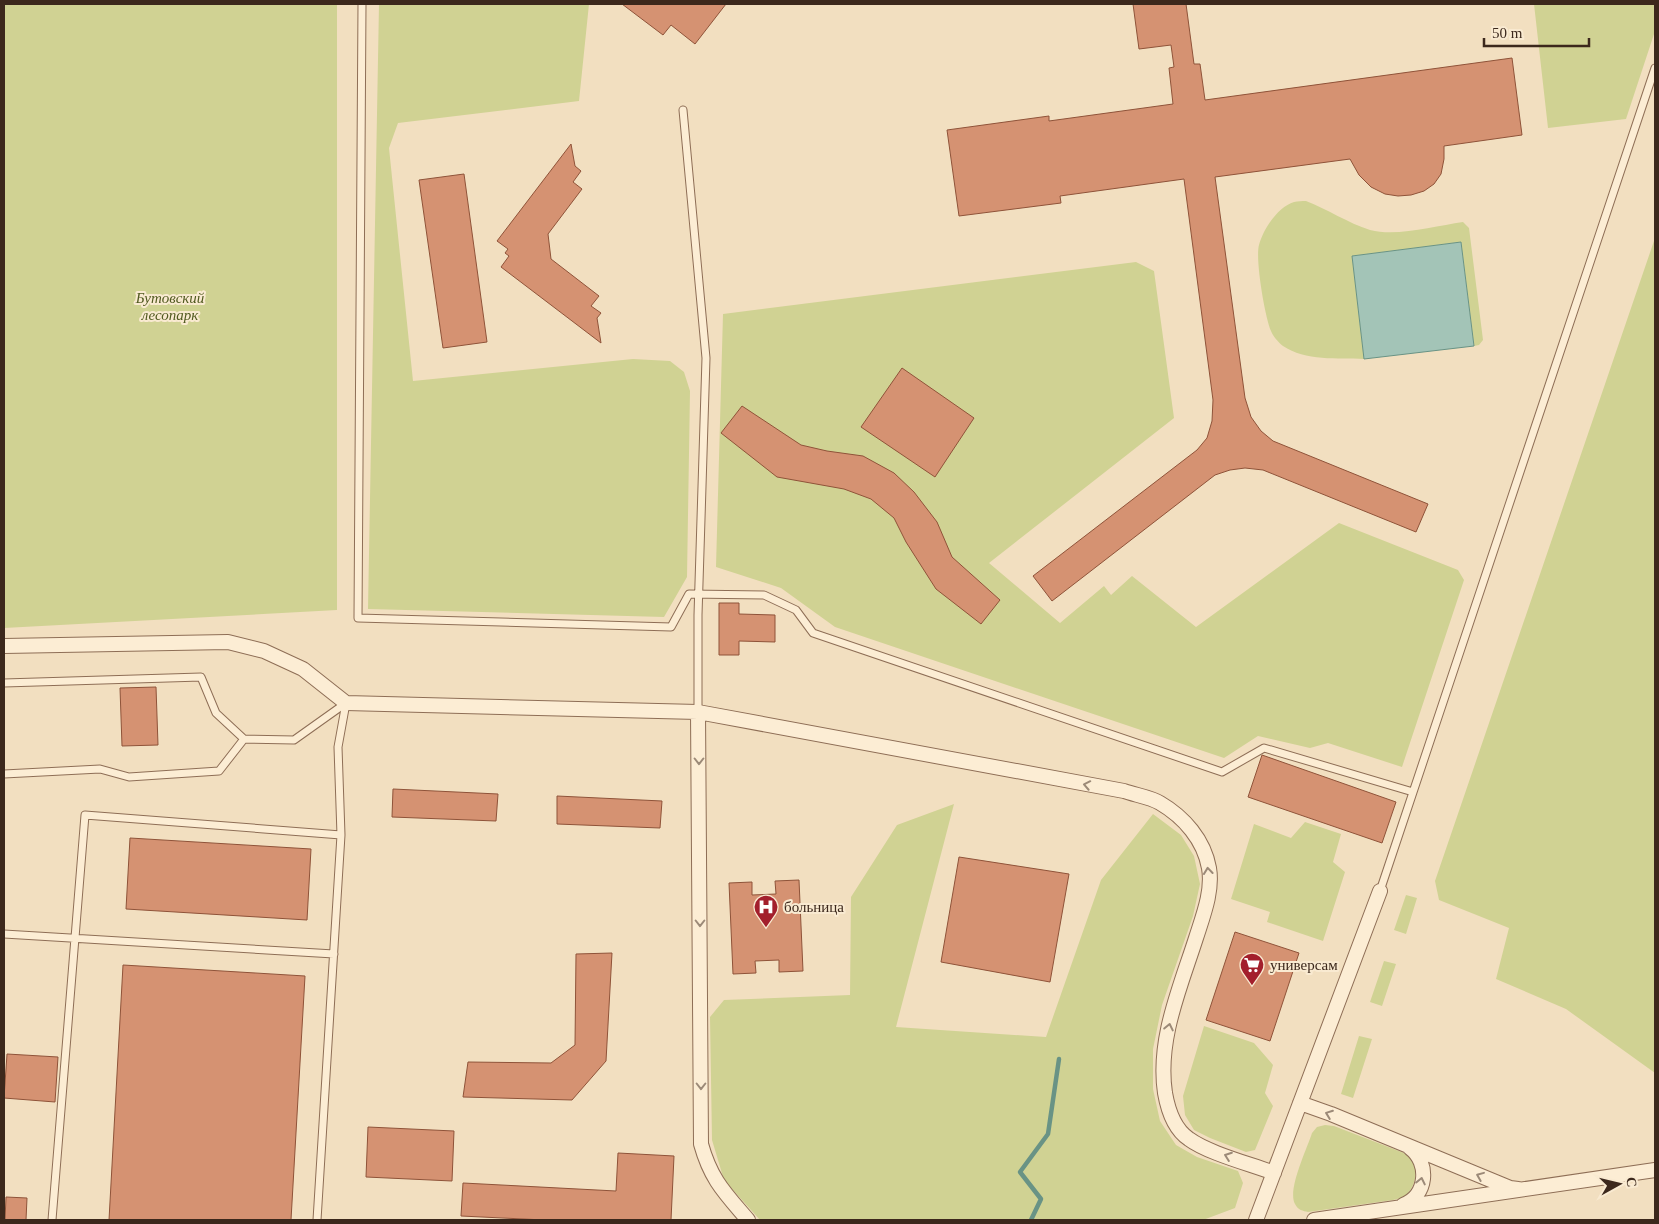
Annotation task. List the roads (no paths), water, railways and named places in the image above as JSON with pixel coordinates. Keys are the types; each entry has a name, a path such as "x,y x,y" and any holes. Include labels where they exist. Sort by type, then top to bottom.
{"street":[{"path":"4,646 228,642 264,651 303,669 346,703 698,712 1124,792 1159,803 1184,820 1201,843 1209,868 1209,892 1172,1011 1164,1048 1163,1078 1167,1105 1175,1125 1188,1139 1207,1149 1274,1173"},
{"path":"698,712 701,1144 707,1165 718,1185 748,1220"},
{"path":"1256,1220 1380,891"},
{"path":"1300,1103 1510,1188 1526,1190"},
{"path":"1395,1208 1409,1203 1417,1195 1423,1183 1421,1160 1416,1152 1407,1146"},
{"path":"1314,1220 1655,1170"}],"lane":[{"path":"362,4 358,618 671,627 689,594 764,595 796,610 814,633 1222,772 1264,748 1413,792"},
{"path":"1380,891 1655,68"},
{"path":"683,110 706,358 699,595 698,712"},
{"path":"4,683 201,677 216,713 244,739 294,740 346,703"},
{"path":"317,1220 341,835 338,747 346,703"},
{"path":"4,774 100,769 129,777 218,771 244,739"},
{"path":"52,1220 85,815 341,835"},
{"path":"4,934 334,954"}],"waterway":[{"path":"1031,1220 1041,1199 1020,1172 1048,1134 1059,1059"}],"place":[{"name":"больница","path":"766,928"},
{"name":"универсам","path":"1252,986"}],"park label":[{"name":"Бутовский лесопарк","path":"170,306"}]}
